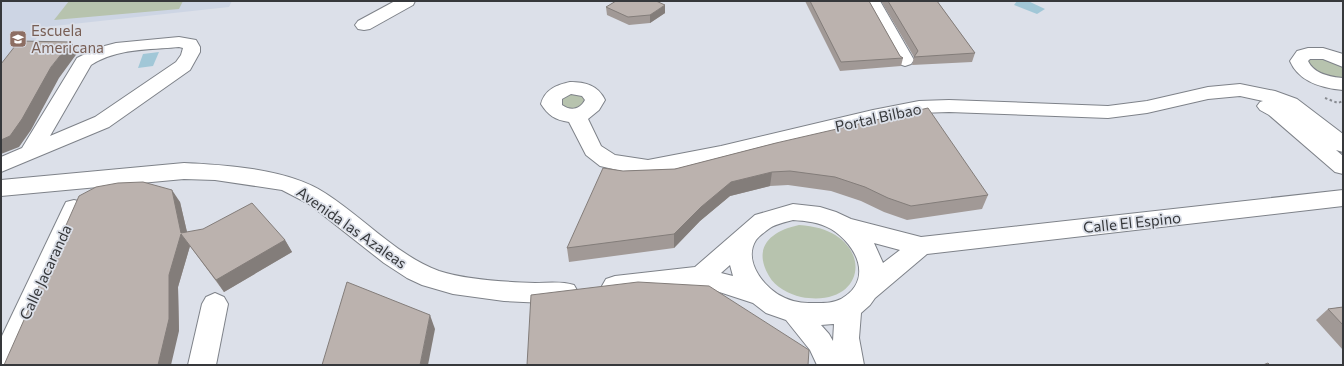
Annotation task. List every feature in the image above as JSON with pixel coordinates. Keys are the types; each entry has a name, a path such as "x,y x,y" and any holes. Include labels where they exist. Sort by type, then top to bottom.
{"street":[{"path":"364,25 407,1"},
{"path":"872,1 905,60"},
{"path":"1,165 110,117 183,66 192,52 192,47 190,44 179,42 111,49 94,54 84,62 30,152"},
{"path":"1343,61 1328,55 1313,53 1303,55 1299,60 1303,68 1314,76 1343,84"},
{"name":"Portal Bilbao","path":"576,115 593,150 608,161 626,166 648,167 721,153 873,116 919,107 949,106 1094,112 1148,107 1208,93 1240,90 1275,97 1290,103 1343,145"},
{"name":"Portal Bilbao","path":"1208,93 1240,98 1264,105 1276,111 1343,167"},
{"path":"1304,135 1326,131"},
{"name":"Avenida las Azaleas","path":"1,188 184,171 215,172 297,186 314,196 391,256 424,275 441,282 460,286 531,294 701,276 759,295"},
{"name":"Calle Jacaranda","path":"2,365 87,179"},
{"name":"Calle El Espino","path":"846,227 921,246 1343,198"},
{"path":"701,276 744,239 754,227 767,218 793,212 820,215 846,227 859,238 868,252 872,268 872,275 867,290"},
{"path":"744,239 740,254 742,271 746,280 759,295 776,306 796,314 818,315 839,312 848,308 862,297 867,290 921,246"},
{"path":"202,365 216,304"},
{"path":"848,308 846,338 850,365"},
{"path":"796,314 820,342 831,365"}],"shaded area":[{"name":"Escuela Americana","path":"1,1 232,1 229,7 45,27 1,86"}],"green space":[{"path":"69,1 183,1 179,9 54,20"},
{"path":"1314,58 1320,58 1343,66 1343,79 1313,71 1307,61"},
{"path":"569,93 582,95 586,100 580,108 563,109 558,99"},
{"path":"799,225 824,230 842,240 852,253 856,267 852,281 841,292 824,298 801,297 783,290 775,284 769,276 764,266 763,257 767,242 780,231"}],"water":[{"path":"1017,1 1028,1 1045,9 1037,14 1014,5"},
{"path":"159,52 153,66 138,68 143,54"}],"building":[{"path":"616,1 656,1 665,5 650,15 628,17 606,7"},
{"path":"810,1 869,1 900,56 903,58 841,62"},
{"path":"888,1 937,1 975,53 914,57 918,51"},
{"path":"19,41 71,42 51,67 22,119 10,136 1,140 1,64"},
{"path":"928,108 988,195 911,206 888,198 865,187 835,177 790,171 772,172 731,182 701,207 674,234 567,248 603,168 623,171 675,169 776,143"},
{"path":"143,182 172,190 181,233 203,229 252,203 285,240 216,280 181,234 169,275 169,319 158,365 4,365 79,196 96,187 118,183"},
{"path":"347,282 430,315 420,365 322,365"},
{"path":"638,282 709,286 809,350 808,365 527,365 531,295"},
{"path":"1343,307 1343,325 1328,309"}],"place":[{"name":"Escuela Americana","path":"18,39"}]}
